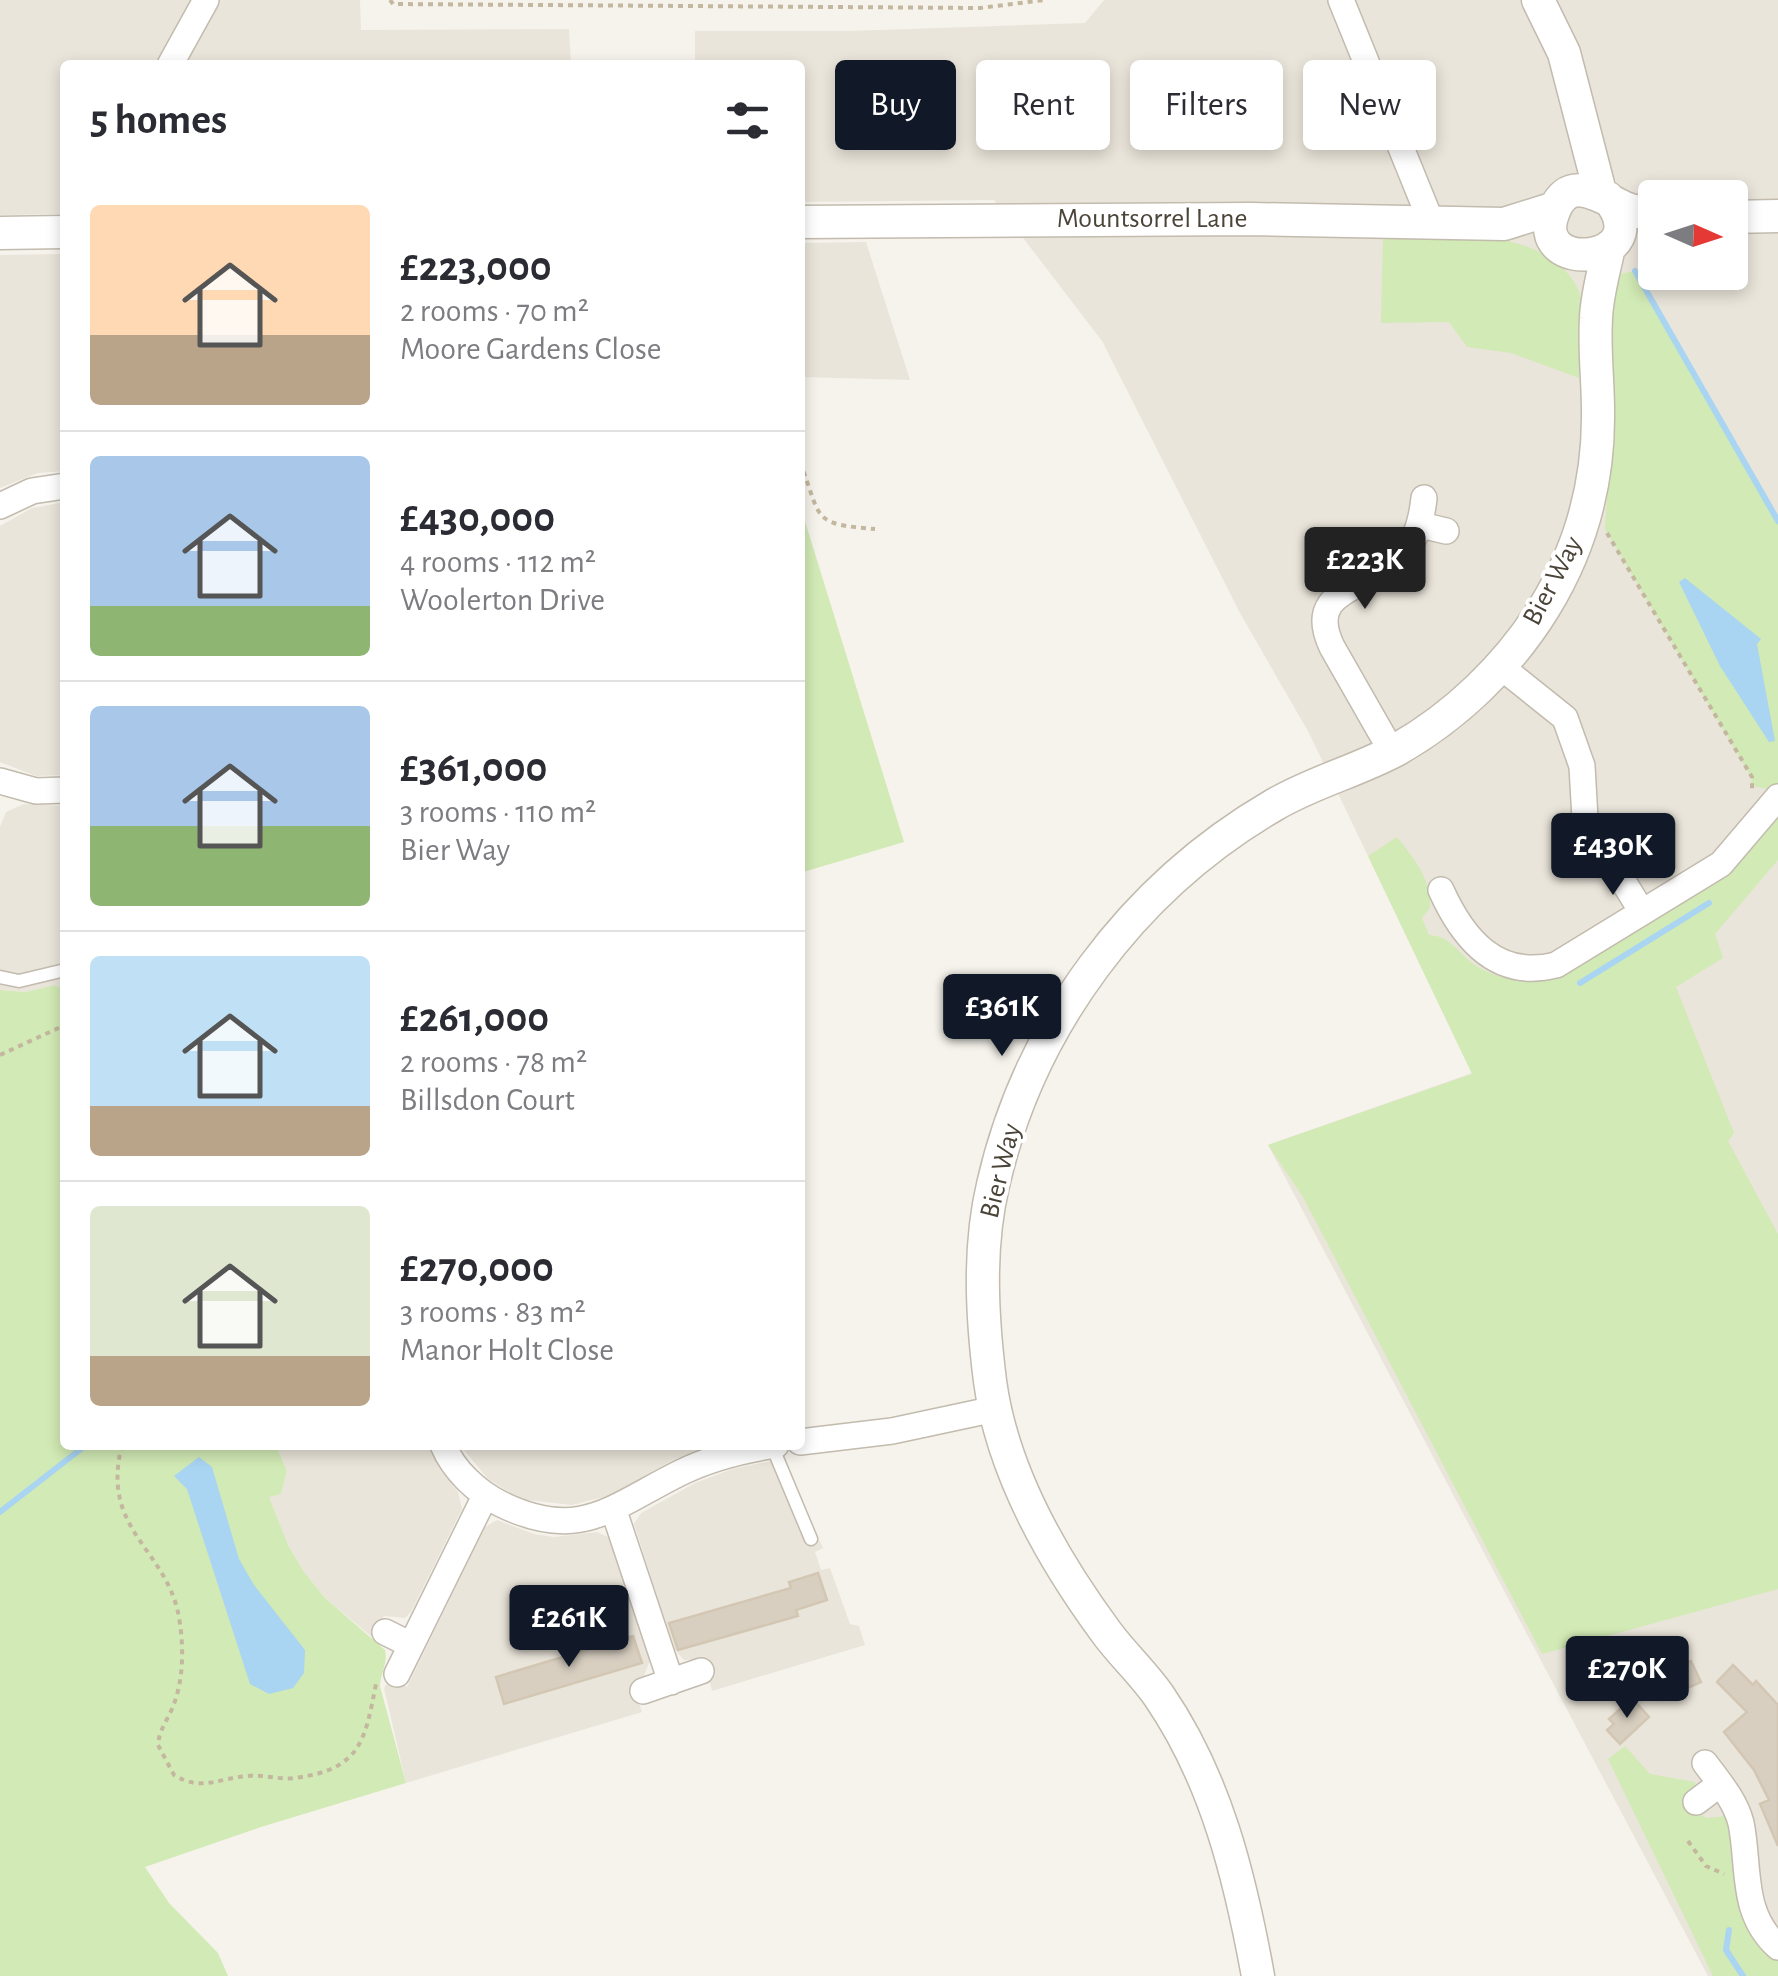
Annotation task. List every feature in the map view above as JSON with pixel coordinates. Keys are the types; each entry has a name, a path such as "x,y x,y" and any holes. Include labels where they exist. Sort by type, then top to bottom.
{"street":[{"path":"173,60 206,0"},
{"path":"1341,0 1430,219"},
{"path":"1547,3 1604,195 1619,217 1612,243"},
{"path":"1578,104 1571,168 1551,228 1565,250 1590,257 1638,228"},
{"path":"1558,203 1579,190 1604,195 1638,212"},
{"name":"Mountsorrel Lane","path":"1504,224 1558,203"},
{"path":"1748,217 1778,216"},
{"name":"Mountsorrel Lane","path":"805,222 1430,219 1504,224 1565,250"},
{"path":"0,233 60,232"},
{"name":"Bier Way","path":"1258,1976 1219,1812 1194,1756 1158,1694 1107,1634 1062,1566 1018,1479 995,1409 983,1304 984,1246 992,1188 1030,1073 1058,1019 1094,965 1135,915 1186,867 1278,802 1392,752 1426,732 1500,666 1543,610 1572,555 1585,518 1597,446 1596,316 1612,243"},
{"name":"Bier Way","path":"1565,250 1585,283 1596,316"},
{"path":"0,506 32,492 60,487"},
{"path":"1392,752 1332,647 1324,630 1324,617 1336,597 1392,565 1415,538 1433,528 1424,498"},
{"path":"1500,666 1566,718 1582,766 1585,819 1642,912"},
{"path":"1,785 60,790"},
{"path":"1443,908 1463,934 1490,958 1508,965 1542,968 1570,958 1721,864 1766,799"},
{"path":"805,1441 892,1431 995,1409"},
{"path":"446,1450 485,1496 519,1513 545,1520 576,1520 614,1511 682,1471 738,1450"},
{"path":"397,1674 485,1496"},
{"path":"614,1511 671,1682"},
{"path":"385,1632 411,1645"},
{"path":"643,1691 701,1672"},
{"path":"1705,1763 1734,1804 1741,1824 1744,1873 1757,1917 1778,1947"},
{"path":"1696,1802 1720,1784"}],"lane":[{"path":"0,977 19,981 60,971"},
{"path":"776,1450 811,1539"}],"path":[{"path":"390,0 393,4 960,8 1044,0"},
{"path":"805,475 822,519 833,526 874,529"},
{"path":"1597,548 1605,530 1766,799"},
{"path":"0,1055 60,1027"},
{"path":"122,1450 118,1493 124,1518 170,1583 180,1624 183,1662 176,1698 158,1746 174,1775 200,1786 250,1775 293,1778 334,1766 362,1744 371,1720 376,1680 384,1672 397,1674"},
{"path":"1688,1841 1706,1866 1724,1874 1744,1873"}],"shaded area":[{"path":"0,0 360,0 361,30 569,29 571,60 60,60 60,214 0,215"},
{"path":"1104,0 1778,0 1778,1976 1708,1976 1268,1145 1472,1073 1309,733 1240,613 1102,341 994,200 805,202 805,60 695,60 695,31 849,31 1085,23"},
{"path":"866,242 910,380 805,377 805,243"},
{"path":"60,254 60,471 38,473 0,488 0,255"},
{"path":"60,503 60,775 36,776 0,762 0,526 32,508"},
{"path":"24,804 60,806 60,988 0,990 0,827 6,812"},
{"path":"278,1450 430,1450 458,1492 462,1509 405,1618 384,1616 372,1637 325,1598 304,1572 268,1496 281,1494 287,1471"},
{"path":"464,1450 698,1450 611,1495 572,1505 527,1500 488,1479"},
{"path":"781,1459 823,1548 815,1552 821,1570 830,1568 850,1624 859,1626 865,1645 712,1691 704,1659 684,1660 674,1649 634,1524 641,1513 695,1483 732,1469"},
{"path":"497,1520 534,1534 554,1537 597,1532 610,1538 650,1660 644,1676 632,1682 642,1712 406,1783 384,1688 389,1679 407,1687 485,1527"}],"green space":[{"path":"1383,232 1491,238 1543,254 1563,268 1582,301 1584,343 1579,349 1579,378 1511,353 1467,347 1449,322 1381,323"},
{"path":"1635,271 1638,290 1646,290 1778,521 1778,786 1773,790 1752,786 1751,777 1605,529 1610,446 1608,304 1619,274"},
{"path":"805,521 904,842 805,872"},
{"path":"1778,811 1778,860 1715,934 1723,958 1676,987 1734,1133 1728,1141 1778,1234 1778,1589 1542,1654 1303,1197 1268,1145 1472,1074 1368,856 1397,837 1428,888 1430,908 1422,918 1429,935 1447,941 1486,971 1528,978 1571,968 1715,884"},
{"path":"54,985 60,988 60,1450 278,1450 287,1471 281,1494 269,1497 288,1545 325,1598 385,1650 380,1686 406,1783 145,1867 169,1903 218,1953 228,1976 0,1976 0,990 26,992"},
{"path":"1625,1746 1650,1774 1695,1782 1699,1814 1707,1818 1726,1816 1778,1954 1778,1976 1713,1976 1608,1759"}],"water":[{"path":"1685,578 1761,639 1757,644 1775,741 1769,742 1720,666 1679,582"},
{"path":"199,1457 212,1467 239,1559 254,1585 305,1650 304,1673 293,1688 269,1694 250,1684 187,1489 174,1476"}],"building":[{"path":"818,1573 827,1600 796,1610 798,1616 678,1650 669,1623 791,1588 789,1582"},
{"path":"633,1636 642,1663 504,1704 496,1677"},
{"path":"1649,1641 1665,1672 1691,1661 1701,1682 1660,1700 1633,1650"},
{"path":"1733,1665 1753,1685 1756,1681 1778,1705 1778,1846 1760,1804 1769,1800 1754,1770 1724,1732 1747,1712 1717,1682"},
{"path":"1632,1698 1649,1717 1620,1744 1607,1730 1614,1724 1609,1719"}],"waterway":[{"path":"1635,271 1778,521"},
{"path":"1580,983 1709,903"},
{"path":"0,1512 80,1450"},
{"path":"1729,1930 1726,1950 1743,1976"}]}
